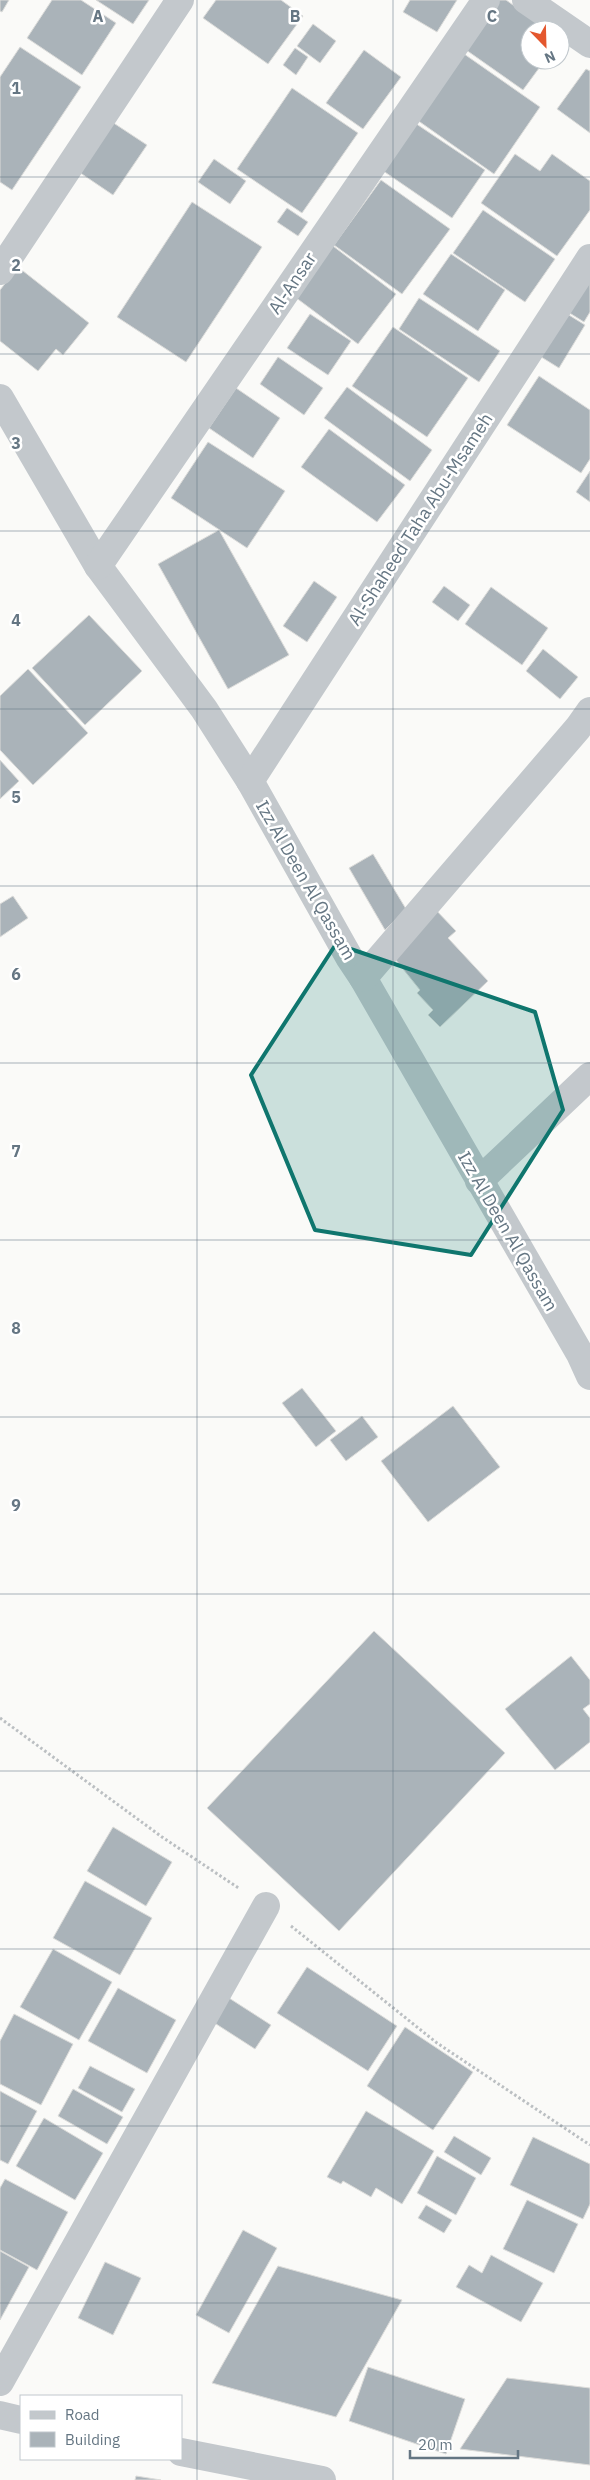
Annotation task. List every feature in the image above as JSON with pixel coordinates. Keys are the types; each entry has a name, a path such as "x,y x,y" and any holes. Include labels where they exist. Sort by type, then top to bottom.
{"street":[{"path":"0,271 180,0"},
{"name":"Al-Ansar","path":"98,566 486,0"},
{"path":"526,0 590,44"},
{"name":"Al-Shaheed Taha Abu-Msameh","path":"250,781 590,258"},
{"name":"Izz Al Deen Al Qassam","path":"0,398 98,566 204,709 250,781 349,957 363,978 580,1354 590,1376"},
{"path":"363,978 572,735 590,711"},
{"path":"479,1181 590,1076"},
{"path":"0,2382 266,1906"},
{"path":"0,2415 20,2420"},
{"path":"182,2452 322,2480"}],"path":[{"path":"0,1718 162,1837 266,1906 437,2043 590,2145"}],"highlighted area":[{"path":"336,944 535,1012 563,1110 471,1255 315,1230 251,1075"}],"building":[{"path":"0,0 9,0 2,12 0,11"},
{"path":"52,0 81,0 116,23 82,75 27,38"},
{"path":"96,0 149,0 133,24"},
{"path":"216,0 281,0 303,16 268,64 203,18"},
{"path":"410,0 457,0 437,32 403,12"},
{"path":"492,0 506,0 534,20 520,20 520,70 538,70 523,90 459,45"},
{"path":"313,24 336,41 320,63 297,46"},
{"path":"20,47 81,87 12,190 0,182 0,77"},
{"path":"295,48 308,57 296,75 283,65"},
{"path":"457,49 540,107 494,174 410,115"},
{"path":"364,50 401,77 363,129 326,103"},
{"path":"586,69 590,71 590,133 557,109"},
{"path":"292,88 358,133 302,213 237,169"},
{"path":"106,118 147,145 113,195 73,168"},
{"path":"409,119 485,170 452,218 376,166"},
{"path":"515,154 540,171 552,154 590,181 590,210 557,256 481,203"},
{"path":"214,159 246,181 230,204 198,182"},
{"path":"381,180 450,229 402,294 334,245"},
{"path":"192,202 262,247 186,362 117,317"},
{"path":"287,208 308,222 298,236 277,222"},
{"path":"483,210 555,259 525,302 453,253"},
{"path":"333,246 396,294 358,344 295,297"},
{"path":"451,254 505,290 478,331 423,294"},
{"path":"18,267 89,323 63,355 56,349 38,371 0,341 0,290"},
{"path":"590,278 590,312 584,322 568,312"},
{"path":"419,298 500,351 479,382 399,329"},
{"path":"564,312 585,325 559,368 538,355"},
{"path":"310,314 351,341 328,375 287,348"},
{"path":"393,327 468,378 427,437 352,386"},
{"path":"278,357 323,388 304,415 260,384"},
{"path":"539,376 590,410 590,459 581,473 507,425"},
{"path":"347,387 432,450 410,481 324,418"},
{"path":"236,388 280,418 253,458 209,428"},
{"path":"329,429 405,485 377,522 301,467"},
{"path":"208,442 285,491 247,548 171,498"},
{"path":"590,471 590,502 576,492"},
{"path":"219,530 289,655 228,689 158,564"},
{"path":"314,581 337,597 307,642 283,626"},
{"path":"444,586 470,605 458,621 432,602"},
{"path":"491,587 548,628 522,665 465,624"},
{"path":"89,615 142,671 85,725 32,668"},
{"path":"543,649 578,677 560,699 526,671"},
{"path":"28,669 88,733 33,785 0,750 0,696"},
{"path":"0,760 19,781 0,799"},
{"path":"373,854 406,909 385,930 349,868"},
{"path":"13,896 28,918 0,937 0,904"},
{"path":"433,907 456,931 448,938 488,981 440,1027 428,1015 433,1010 417,993 420,990 391,954"},
{"path":"302,1388 336,1431 316,1447 282,1403"},
{"path":"453,1406 500,1467 428,1522 381,1461"},
{"path":"362,1416 378,1437 346,1461 330,1440"},
{"path":"374,1631 505,1753 339,1931 207,1808"},
{"path":"571,1656 590,1680 590,1704 583,1709 590,1718 590,1742 555,1770 505,1709"},
{"path":"113,1827 172,1862 146,1906 87,1871"},
{"path":"85,1881 152,1918 120,1975 53,1938"},
{"path":"53,1949 112,1982 79,2040 20,2007"},
{"path":"307,1967 397,2026 368,2071 277,2013"},
{"path":"118,1988 176,2020 147,2073 88,2041"},
{"path":"229,1998 271,2025 255,2049 213,2022"},
{"path":"14,2014 73,2044 41,2105 0,2084 0,2041"},
{"path":"405,2027 473,2072 433,2130 367,2086"},
{"path":"90,2066 135,2089 122,2112 78,2088"},
{"path":"73,2089 123,2117 107,2144 58,2116"},
{"path":"0,2091 37,2111 8,2164 0,2160"},
{"path":"366,2111 434,2151 402,2204 376,2188 371,2197 343,2181 341,2184 327,2177"},
{"path":"44,2118 103,2153 75,2200 16,2166"},
{"path":"454,2136 491,2158 481,2175 444,2152"},
{"path":"533,2137 590,2164 590,2204 583,2219 510,2185"},
{"path":"437,2156 476,2178 456,2215 417,2193"},
{"path":"5,2179 68,2212 37,2270 0,2250 0,2188"},
{"path":"527,2200 578,2224 554,2273 503,2249"},
{"path":"426,2205 452,2220 444,2233 418,2218"},
{"path":"243,2230 277,2248 229,2333 196,2315"},
{"path":"0,2251 29,2267 0,2320"},
{"path":"491,2255 543,2283 521,2322 456,2287 469,2265 482,2273"},
{"path":"105,2262 141,2278 113,2335 78,2318"},
{"path":"278,2266 402,2300 336,2417 212,2383"},
{"path":"368,2367 465,2399 446,2454 349,2421"},
{"path":"507,2378 590,2388 590,2465 460,2449"},
{"path":"136,2476 161,2480 135,2480"}]}
